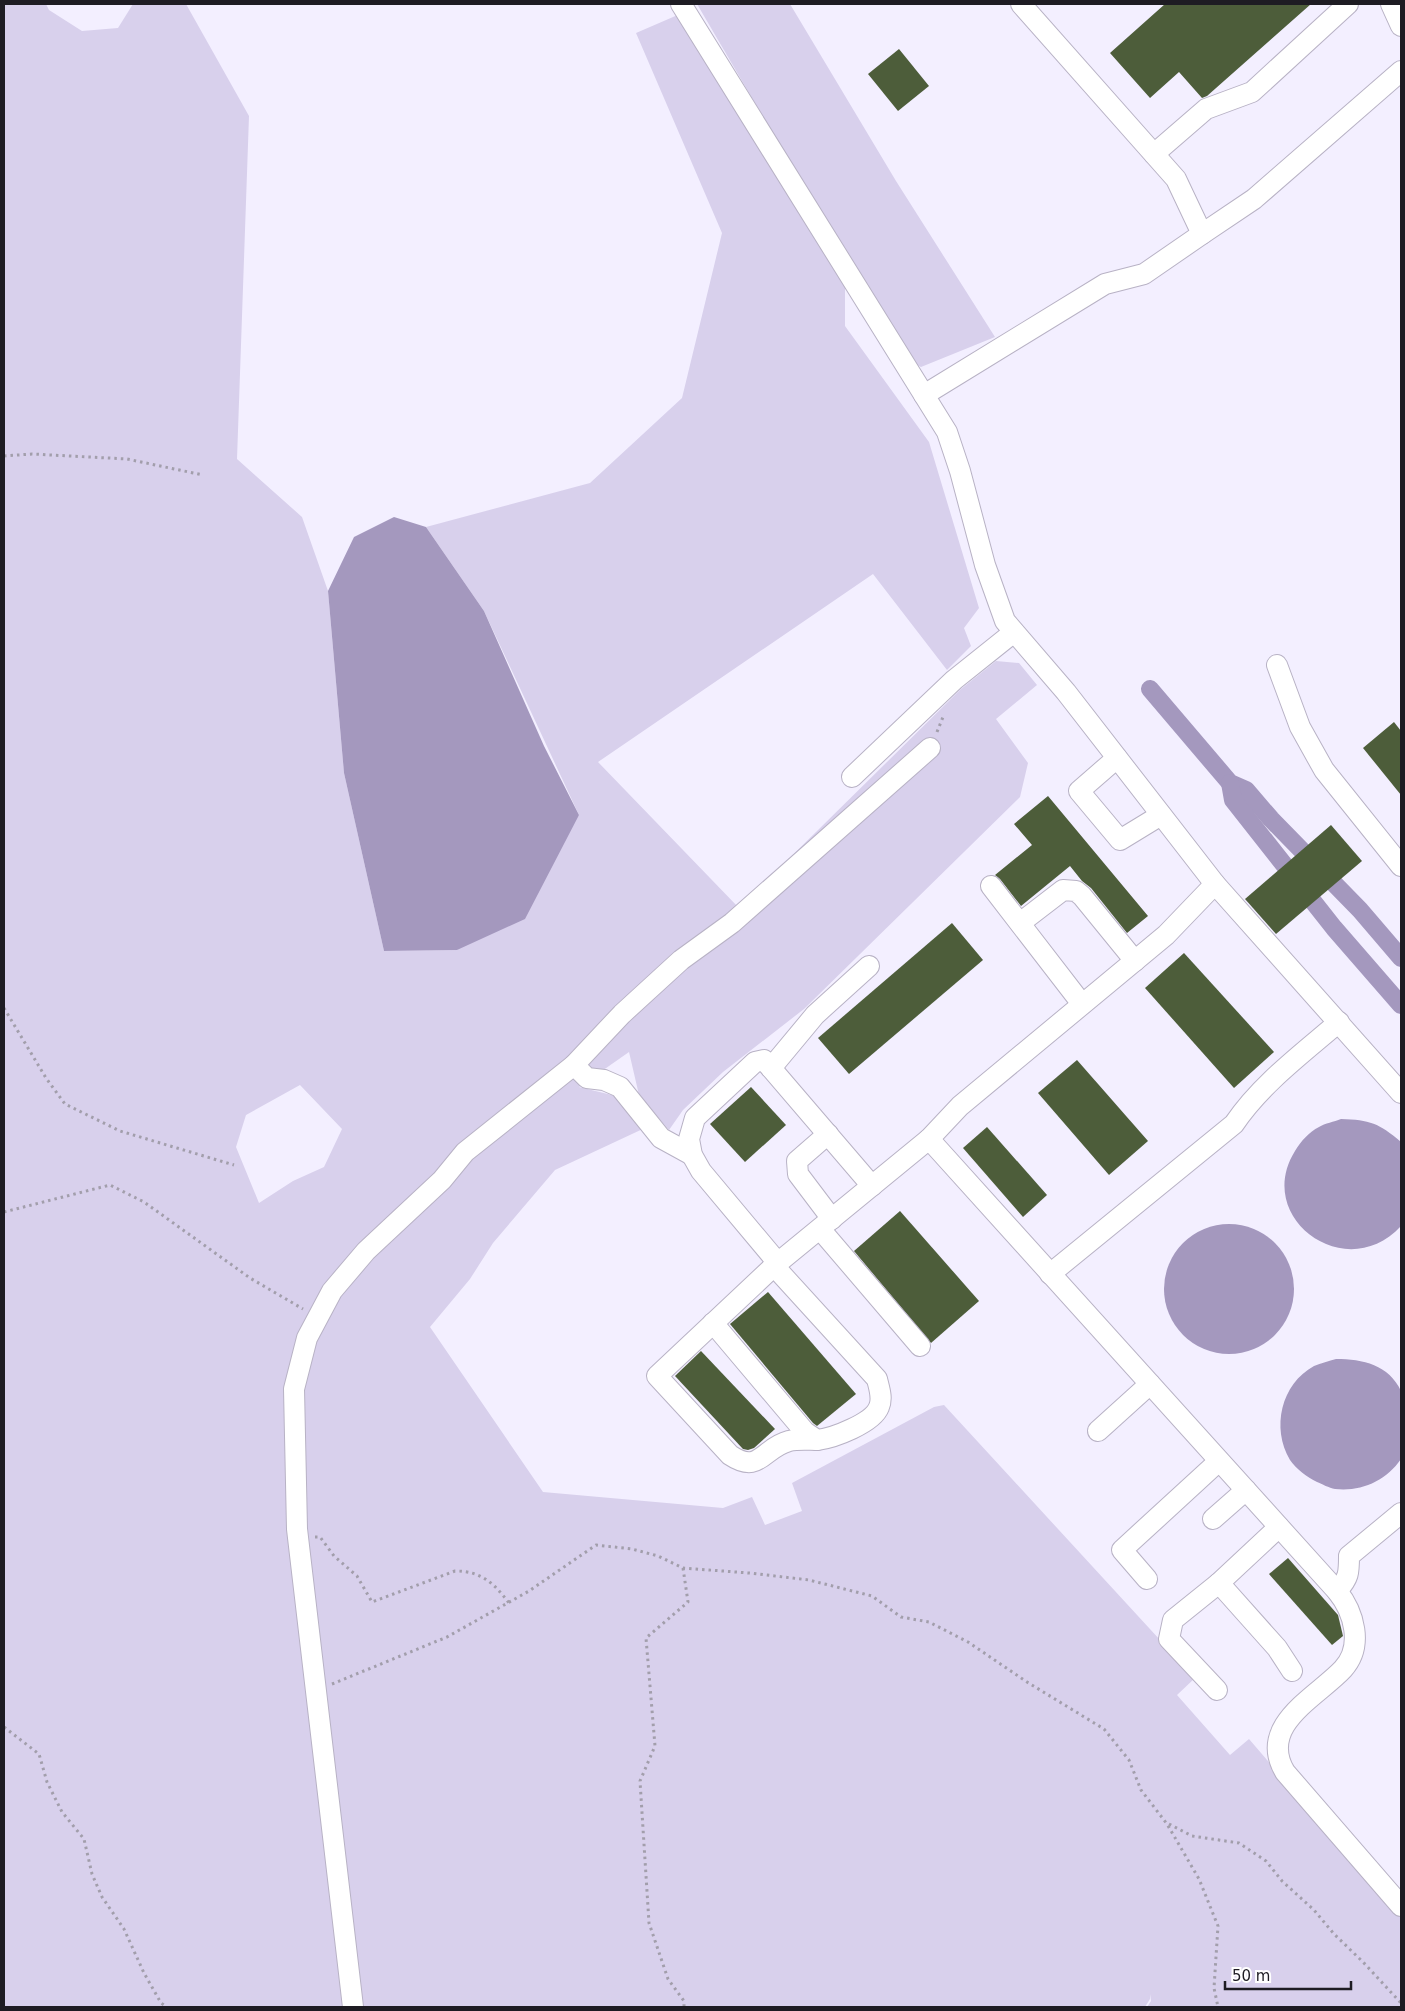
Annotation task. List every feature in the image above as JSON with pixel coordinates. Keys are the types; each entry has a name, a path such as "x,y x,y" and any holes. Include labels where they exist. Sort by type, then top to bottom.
{"street":[{"path":"681,4 947,432 960,471 986,565 1009,627 1066,692 1215,884 1401,1092"},
{"path":"1021,4 1176,179 1202,234"},
{"path":"1154,154 1206,108 1252,92 1348,4"},
{"path":"1391,4 1401,26"},
{"path":"924,395 1105,284 1144,274 1254,199 1401,71"},
{"path":"852,777 1009,627"},
{"path":"1277,665 1300,727 1324,770 1401,864"},
{"path":"353,2007 298,1536 294,1389 307,1338 332,1291 366,1251 442,1180 465,1152 574,1064 622,1014 681,960 732,923 930,748"},
{"path":"1117,758 1079,791 1120,840 1161,814"},
{"path":"872,1186 764,1060 755,1062 695,1118 689,1140 692,1155 701,1171 776,1264 877,1379 881,1394 879,1407 872,1418 828,1438 790,1441 774,1448 757,1461 750,1464 741,1463 730,1455 657,1376 776,1264 826,1224 929,1139 960,1106 1166,935 1215,884"},
{"path":"991,886 1082,1004"},
{"path":"1020,923 1063,890 1076,891 1135,961"},
{"path":"771,1068 815,1015 869,966"},
{"path":"1050,1274 1234,1124 1245,1108 1339,1022"},
{"path":"574,1064 587,1078 604,1080 620,1087 661,1138 692,1155"},
{"path":"828,1134 797,1161 798,1174 826,1224 920,1346"},
{"path":"929,1139 1337,1591 1351,1612 1355,1640 1351,1655 1344,1668 1295,1711 1285,1724 1277,1749 1278,1762 1401,1906"},
{"path":"713,1323 805,1432 817,1440"},
{"path":"1098,1431 1150,1384"},
{"path":"1147,1579 1122,1550 1219,1461"},
{"path":"1213,1519 1246,1490"},
{"path":"1337,1591 1346,1581 1349,1572 1349,1556 1401,1513"},
{"path":"1217,1690 1170,1639 1173,1620 1219,1582 1279,1527"},
{"path":"1219,1582 1277,1648 1292,1671"}],"path":[{"path":"4,456 32,454 127,459 203,475"},
{"path":"4,1008 46,1078 65,1104 120,1131 234,1165"},
{"path":"4,1212 110,1185 144,1202 250,1278 318,1318"},
{"path":"298,1536 320,1537 334,1556 357,1576 372,1602 455,1571 470,1571 488,1580 509,1603"},
{"path":"316,1691 448,1637 529,1592 596,1545 632,1549 658,1556 683,1568 809,1580 872,1596 901,1617 929,1622 968,1642 1027,1682 1104,1729 1129,1760 1141,1790 1167,1824 1199,1879 1218,1926 1214,1988 1218,2007"},
{"path":"683,1568 688,1602 646,1638 655,1746 640,1782 649,1923 668,1979 684,2001 684,2007"},
{"path":"4,1728 39,1754 47,1782 62,1812 84,1839 92,1874 102,1897 124,1929 144,1972 161,2002 166,2007"},
{"path":"1167,1824 1192,1836 1239,1843 1266,1861 1282,1881 1314,1910 1334,1934 1401,2003"}],"shaded area":[{"path":"4,4 46,4 49,10 82,31 118,28 133,4 186,4 249,116 237,459 302,517 328,591 344,773 384,951 457,950 579,815 484,611 426,527 590,483 682,398 722,233 636,33 680,14 845,287 845,326 929,442 979,608 964,628 971,646 947,670 873,574 598,762 739,908 961,689 996,661 1019,663 1037,685 996,719 1028,763 1020,797 804,1009 723,1072 683,1110 669,1130 639,1095 629,1052 579,1087 620,1097 647,1127 555,1170 493,1243 470,1279 430,1327 543,1492 723,1508 752,1497 765,1525 802,1511 792,1483 934,1407 944,1405 1195,1678 1177,1695 1230,1755 1249,1739 1401,1915 1401,2007 1147,2007 1151,2001 1150,1994 1150,1999 1145,2007 4,2007","holes":["300,1085 342,1129 324,1167 293,1181 259,1203 236,1147 246,1115"]},
{"path":"697,4 790,4 896,181 995,337 921,367 904,358"},
{"path":"394,517 426,527 484,611 544,746 579,815 525,919 457,950 384,951 344,773 328,591 354,537"},
{"path":"1341,1119 1360,1120 1374,1124 1401,1142 1401,1226 1379,1243 1355,1249 1332,1246 1312,1236 1296,1220 1286,1199 1285,1176 1297,1147 1315,1129"},
{"path":"1229,1224 1242,1225 1254,1229 1275,1243 1289,1264 1293,1276 1293,1302 1289,1314 1275,1335 1254,1349 1242,1353 1229,1354 1216,1353 1204,1349 1183,1335 1169,1314 1165,1302 1164,1289 1165,1276 1169,1264 1183,1243 1204,1229 1216,1225"},
{"path":"1336,1359 1356,1360 1374,1365 1390,1375 1401,1391 1401,1459 1395,1467 1380,1479 1354,1489 1333,1488 1317,1482 1295,1467 1284,1448 1281,1434 1282,1408 1294,1384 1314,1366"}],"building":[{"path":"1165,4 1311,4 1207,96 1202,98 1179,72 1150,98 1110,53"},
{"path":"899,49 929,86 898,111 868,74"},
{"path":"1394,722 1401,731 1401,795 1363,748"},
{"path":"1048,796 1148,916 1127,933 1091,888 1082,881 1070,866 1021,906 995,875 1032,845 1014,824"},
{"path":"1331,825 1362,861 1276,934 1245,899"},
{"path":"952,923 983,960 849,1074 818,1038"},
{"path":"1184,953 1274,1052 1234,1088 1145,988"},
{"path":"1077,1060 1148,1141 1109,1175 1038,1093"},
{"path":"751,1087 786,1125 745,1162 710,1124"},
{"path":"987,1127 1047,1195 1023,1217 963,1148"},
{"path":"900,1211 979,1301 931,1343 854,1251"},
{"path":"768,1292 856,1394 817,1426 730,1324"},
{"path":"701,1351 775,1429 754,1448 743,1449 675,1376"},
{"path":"1288,1558 1338,1615 1343,1636 1332,1645 1269,1574"}],"waterway":[{"path":"1150,689 1230,783 1246,790 1271,819 1360,910 1401,958"},
{"path":"1230,783 1233,800 1334,928 1401,1005"}]}
